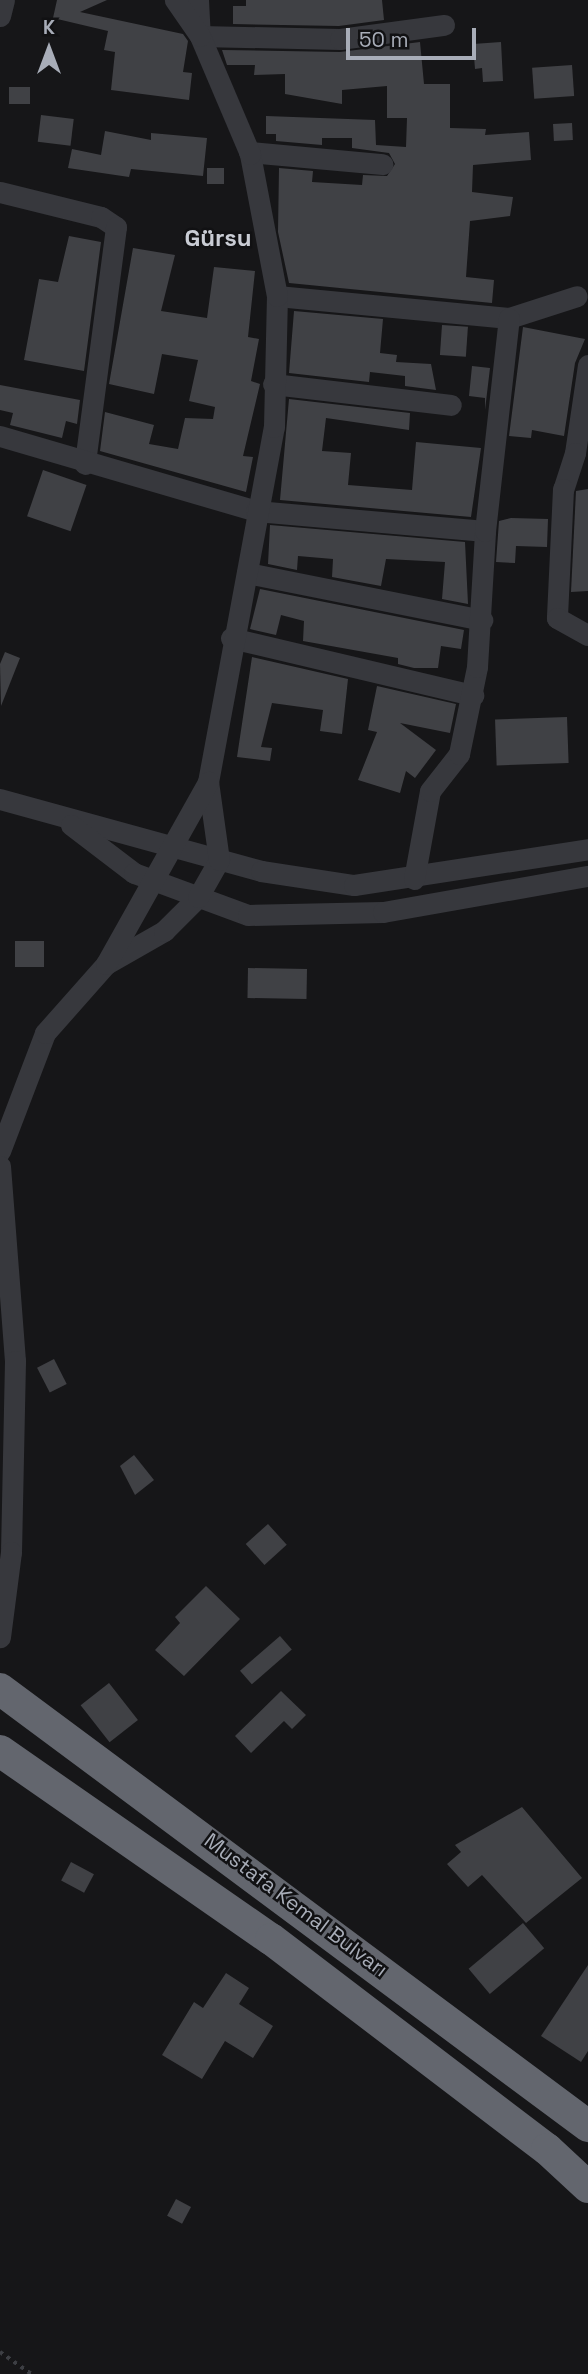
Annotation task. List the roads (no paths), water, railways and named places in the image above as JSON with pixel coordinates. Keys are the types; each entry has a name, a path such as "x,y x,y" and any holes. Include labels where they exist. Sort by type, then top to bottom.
{"highway":[{"name":"Mustafa Kemal Bulvarı","path":"0,1689 588,2126"},
{"name":"Mustafa Kemal Bulvarı","path":"0,1751 271,1939 536,2141 588,2187"}],"street":[{"path":"0,16 4,0"},
{"path":"106,964 164,931 198,897 219,860 208,782 231,638 247,573 256,511 274,427 277,296 249,152 200,36 175,0"},
{"path":"198,0 200,36"},
{"path":"200,36 341,39 444,25"},
{"path":"249,152 382,164"},
{"path":"0,192 101,217 116,227 85,464"},
{"path":"277,296 509,318 577,296"},
{"path":"414,879 430,791 459,754 473,695 482,620 485,531 509,318"},
{"path":"588,365 575,453 562,489 557,618 588,635"},
{"path":"273,384 451,405"},
{"path":"0,436 85,464 256,511 485,531"},
{"path":"247,573 482,620"},
{"path":"231,638 473,695"},
{"path":"0,1151 8,1104 45,1033 106,964 151,879 208,782"},
{"path":"0,799 219,860 354,885 414,879 588,849"},
{"path":"60,817 134,873 248,915 383,912 588,876"},
{"path":"0,1166 15,1361 11,1552 0,1637"}],"district":[{"name":"Gürsu","path":"218,238"}]}
